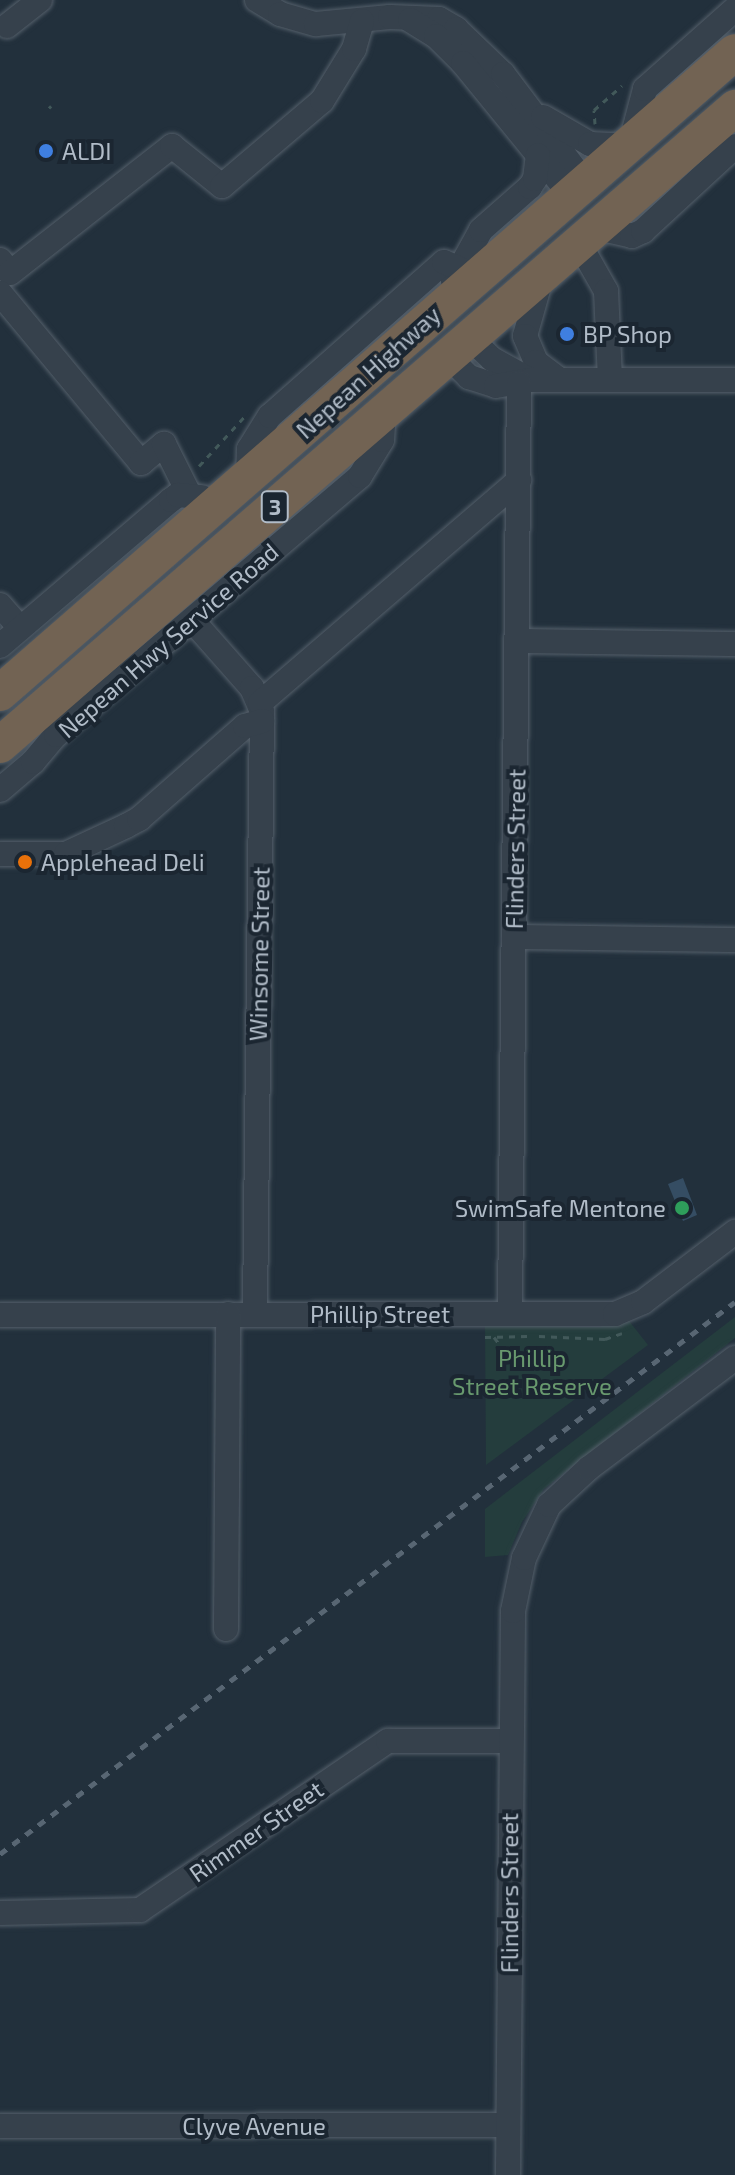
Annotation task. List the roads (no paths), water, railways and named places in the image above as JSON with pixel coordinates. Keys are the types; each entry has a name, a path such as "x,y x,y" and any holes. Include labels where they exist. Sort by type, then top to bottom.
{"highway":[{"name":"Nepean Highway","path":"0,693 172,543 204,499 248,478 429,318 467,273 577,188 615,144 735,52"},
{"name":"Nepean Highway","path":"6,740 735,108"},
{"path":"577,188 594,232"},
{"path":"429,318 458,346"},
{"path":"172,543 197,573"}],"street":[{"path":"7,26 40,0"},
{"path":"257,0 280,14 330,24 366,14 439,19 456,29 503,74 531,109 577,188"},
{"path":"531,109 615,144 645,89 735,9"},
{"path":"0,260 10,273 172,146 222,186 322,101 341,74 366,14"},
{"path":"404,17 436,36 463,63 538,155 577,188"},
{"path":"610,380 606,291 594,232 632,236 643,231 735,146"},
{"path":"248,478 249,449 270,416 442,264 467,273 481,230 530,187 535,179 538,155"},
{"path":"542,276 527,320 525,336 536,362 560,380"},
{"path":"0,293 141,463 164,444 204,499"},
{"path":"458,346 492,359 524,382 735,380"},
{"name":"Flinders Street","path":"510,1314 519,480 524,382"},
{"name":"Nepean Hwy Service Road","path":"0,788 37,758 56,735 368,467 382,440 384,413"},
{"path":"0,854 66,854 139,819 519,480"},
{"path":"6,643 171,500 204,499"},
{"path":"0,605 6,643"},
{"path":"192,620 252,688 261,712"},
{"path":"517,641 735,644"},
{"name":"Winsome Street","path":"255,1314 261,712"},
{"path":"0,788 6,740"},
{"path":"514,937 735,940"},
{"name":"Phillip Street","path":"0,1315 615,1314 643,1302 735,1232"},
{"path":"226,1629 228,1314"},
{"name":"Flinders Street","path":"508,2175 513,1611 524,1558 549,1505 589,1468 735,1358"},
{"name":"Rimmer Street","path":"0,1913 140,1910 388,1741 510,1741"},
{"name":"Clyve Avenue","path":"0,2126 508,2125"}],"water":[{"path":"683,1178 697,1215 683,1221 668,1184"}],"railway":[{"path":"0,1854 735,1302"}],"place":[{"name":"ALDI","path":"46,151"},
{"name":"BP Shop","path":"567,334"},
{"name":"Applehead Deli","path":"25,862"},
{"name":"SwimSafe Mentone","path":"682,1208"}],"park label":[{"name":"Phillip Street Reserve","path":"532,1372"}]}
